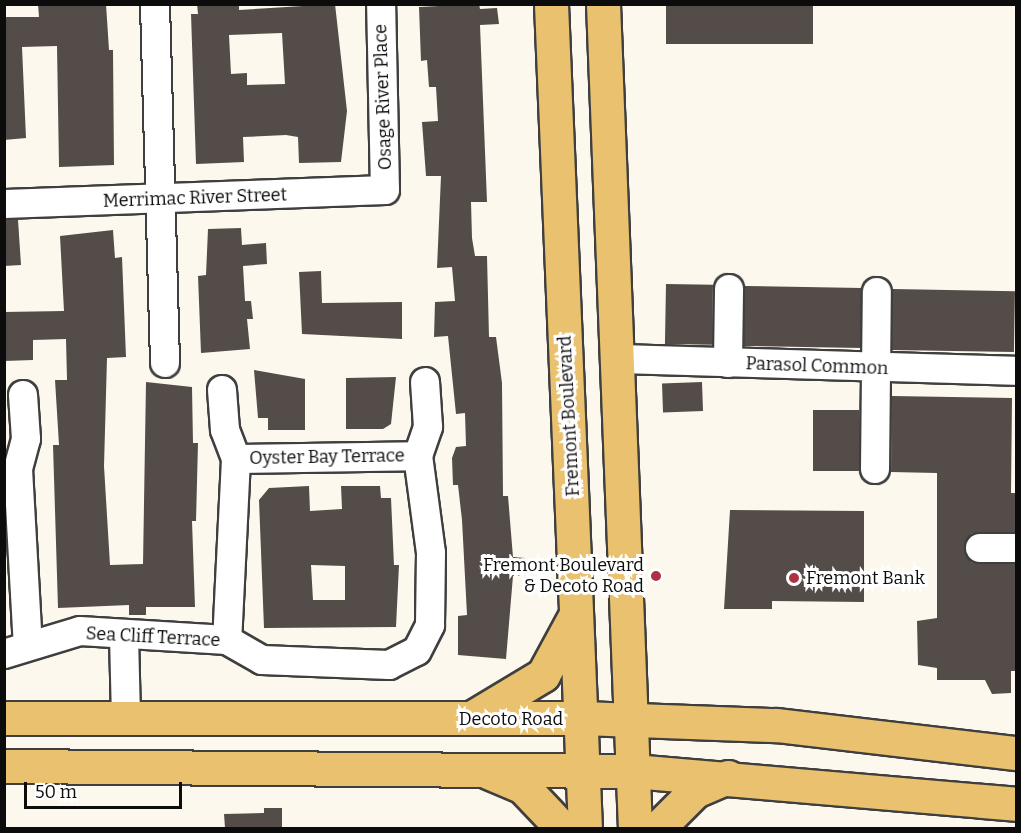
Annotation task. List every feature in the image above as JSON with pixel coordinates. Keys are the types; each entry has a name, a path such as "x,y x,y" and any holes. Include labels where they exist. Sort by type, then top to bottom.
{"main road":[{"name":"Fremont Boulevard","path":"550,4 585,828"},
{"path":"603,4 635,828"},
{"path":"470,719 543,675 577,612"},
{"name":"Decoto Road","path":"4,718 582,718 822,729 1017,753"},
{"path":"4,766 633,771 730,776 1017,804"},
{"path":"481,769 523,787 562,828"},
{"path":"658,828 695,791 730,776"}],"street":[{"path":"155,4 165,363"},
{"name":"Osage River Place","path":"381,4 386,190"},
{"name":"Merrimac River Street","path":"4,204 162,201 386,190"},
{"path":"728,363 729,289"},
{"path":"875,469 877,292"},
{"name":"Parasol Common","path":"618,359 1017,372"},
{"name":"Sea Cliff Terrace","path":"16,650 80,631 124,636 227,640 262,660 389,665 417,651 430,625 431,554 418,456 428,427 425,382"},
{"name":"Oyster Bay Terrace","path":"222,390 225,430 236,459 227,640"},
{"path":"16,650 11,468 26,439 23,395"},
{"name":"Oyster Bay Terrace","path":"236,459 418,456"},
{"path":"980,548 1017,548"},
{"path":"124,636 126,718"}],"building":[{"path":"38,4 106,4 109,50 113,50 114,165 59,167 57,46 22,47 26,138 4,140 4,17 39,17"},
{"path":"197,4 239,4 239,10 335,4 347,111 341,162 299,163 298,137 286,135 243,137 244,162 196,164 191,14 198,14","holes":["282,33 285,84 247,85 247,73 231,74 229,35"]},
{"path":"479,4 480,9 497,8 499,24 480,25 487,202 471,202 472,238 475,256 487,256 489,337 496,337 502,383 503,496 508,496 513,557 525,558 525,575 513,576 506,659 458,655 458,616 467,615 462,520 458,485 453,485 452,458 456,447 466,446 465,413 456,414 448,336 434,337 435,302 455,301 452,267 437,268 441,176 426,176 422,122 438,121 436,87 429,87 427,60 421,61 419,7"},
{"path":"666,4 813,4 813,44 666,44"},
{"path":"4,220 18,220 21,265 4,266"},
{"path":"241,228 242,245 266,243 267,264 243,266 245,301 251,301 253,319 247,319 250,349 201,353 198,276 206,275 208,229"},
{"path":"113,230 115,258 122,257 126,357 107,358 104,466 110,565 143,564 146,382 192,387 193,443 198,443 196,521 192,521 195,607 146,607 146,615 129,615 129,605 58,608 53,445 59,445 55,380 67,380 66,339 33,340 33,360 4,361 4,312 64,311 60,236"},
{"path":"321,271 322,303 402,302 402,339 302,334 299,272"},
{"path":"666,284 713,285 712,345 665,344"},
{"path":"745,286 862,288 861,348 744,346"},
{"path":"893,289 1015,291 1014,352 892,350"},
{"path":"254,370 305,379 305,430 268,430 268,418 258,418"},
{"path":"396,377 391,424 383,429 346,429 346,378"},
{"path":"702,382 703,411 663,412 662,383"},
{"path":"892,396 1012,398 1011,493 1017,493 1017,532 972,533 964,547 972,563 1017,564 1017,671 1011,671 1011,693 992,694 985,680 937,680 937,668 918,665 917,621 937,618 937,473 891,472"},
{"path":"813,410 859,410 859,471 813,471"},
{"path":"309,486 310,511 342,509 341,486 380,486 381,498 391,498 394,565 399,565 396,627 264,628 259,500 269,488","holes":["311,565 345,566 345,600 313,600"]},
{"name":"Fremont Bank","path":"730,510 864,511 864,602 772,601 772,609 724,609"},
{"path":"264,808 282,808 282,828 225,828 224,814 264,813"}],"place":[{"name":"Fremont Boulevard & Decoto Road","path":"656,576"},
{"name":"Fremont Bank","path":"794,578"}]}
